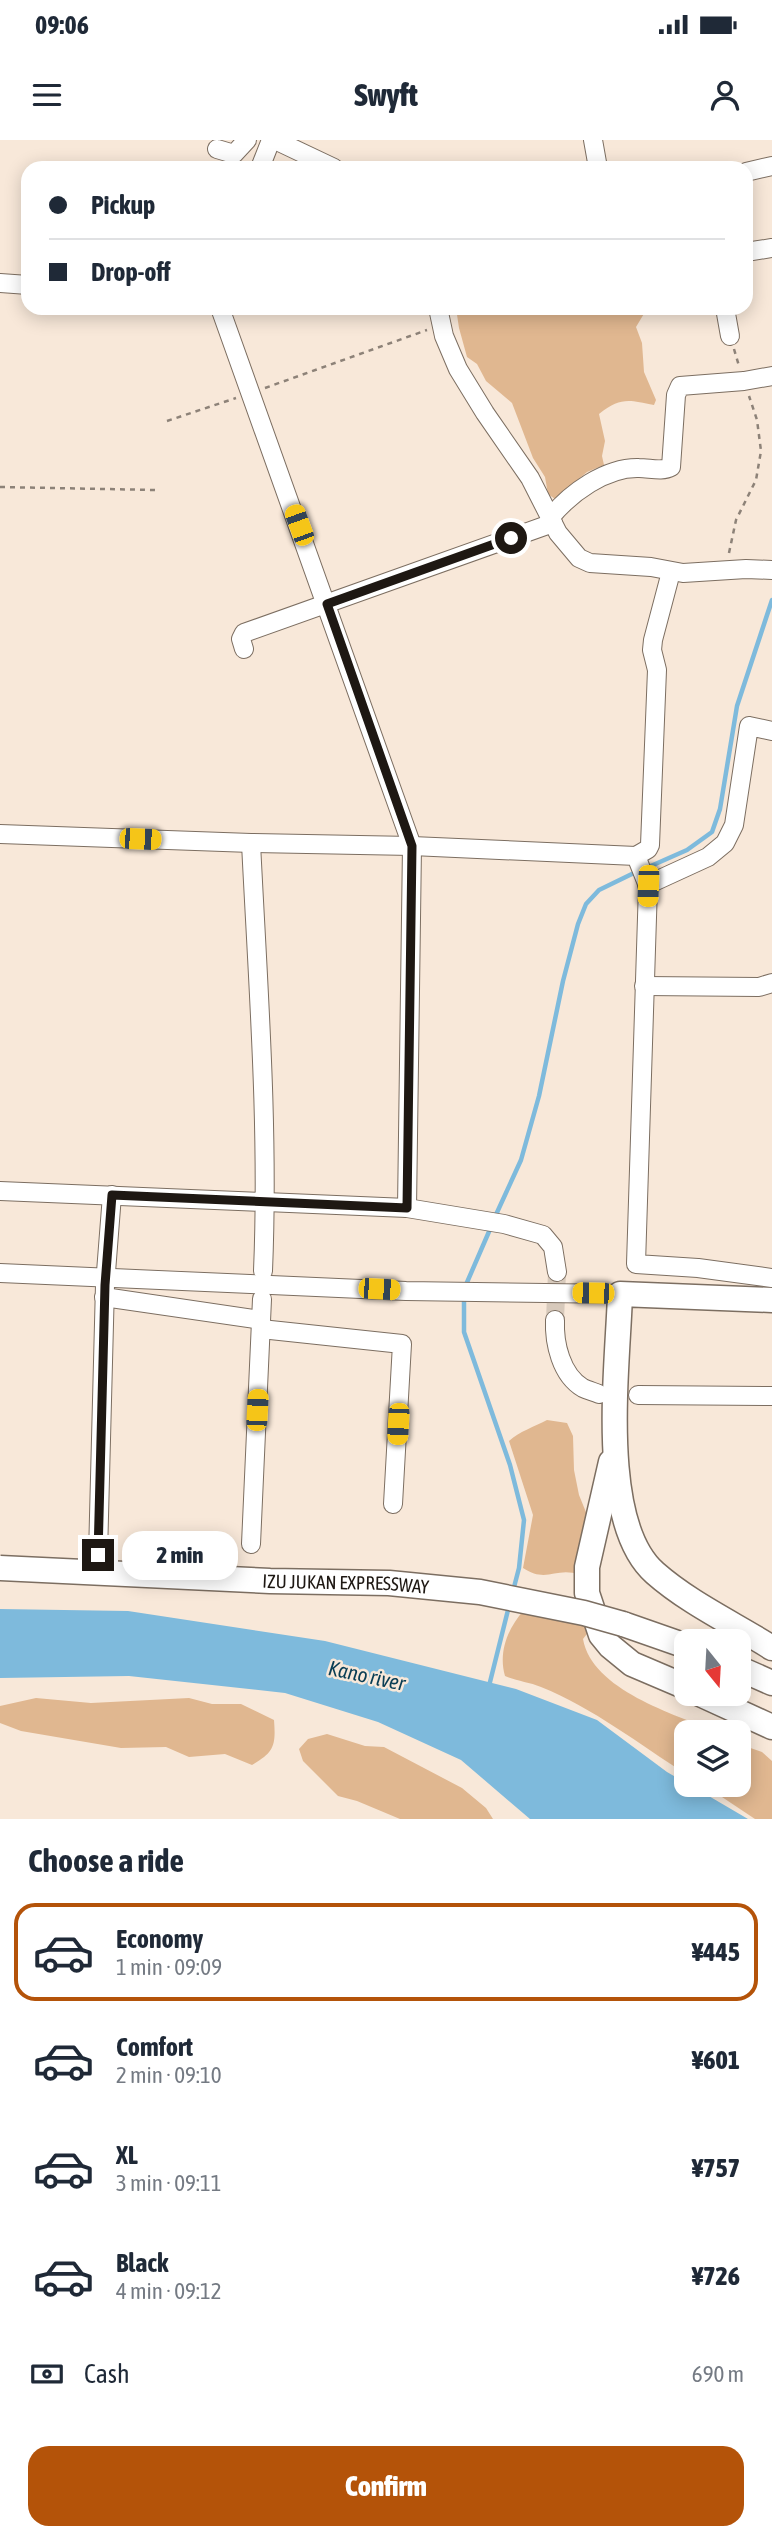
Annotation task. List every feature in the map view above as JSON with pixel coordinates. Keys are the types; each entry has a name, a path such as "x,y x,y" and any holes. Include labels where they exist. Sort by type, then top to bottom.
{"highway":[{"path":"772,1300 620,1294 614,1451 625,1521 640,1557 654,1572 679,1591 772,1648"},
{"path":"614,1451 605,1479 587,1567 587,1593 601,1634 610,1646 632,1664 674,1683"},
{"name":"IZU JUKAN EXPRESSWAY","path":"0,1568 59,1573 389,1583 501,1596 623,1624 674,1642"},
{"path":"751,1674 772,1683"},
{"path":"726,1706 772,1727"}],"street":[{"path":"217,149 234,154 247,140"},
{"path":"263,161 273,140 319,161"},
{"path":"593,140 597,161"},
{"path":"753,170 772,166"},
{"path":"753,251 772,248"},
{"path":"0,283 21,284"},
{"path":"223,315 412,846 407,1208"},
{"path":"726,315 730,336"},
{"path":"439,317 457,369 530,478 571,550 579,558 590,563 651,567 671,572 772,570"},
{"path":"244,649 241,639 243,633 552,520 575,492 596,480 634,468 666,470 671,467 676,395 680,386 772,376"},
{"path":"0,834 412,846 637,858 650,845 657,670 652,645 671,572"},
{"path":"647,883 708,858 725,843 734,825 749,726 772,731"},
{"path":"251,843 266,1201 263,1271"},
{"path":"637,858 647,883 636,1264 698,1268 772,1278"},
{"path":"644,986 758,987 772,983"},
{"path":"0,1191 407,1208 504,1224 543,1235 553,1247 557,1272"},
{"path":"98,1555 104,1297 112,1195"},
{"path":"0,1273 406,1291 620,1294"},
{"path":"104,1297 261,1325 402,1344 393,1504"},
{"path":"251,1544 262,1299"},
{"path":"555,1320 556,1347 569,1371 582,1387 599,1394"},
{"path":"638,1395 772,1396"}],"path":[{"path":"167,421 251,393 439,317"},
{"path":"727,570 736,520 756,480 761,451 755,415 730,336"},
{"path":"0,487 156,490"}],"shaded area":[{"path":"457,315 643,315 636,327 642,343 644,372 656,400 654,405 619,402 599,414 605,441 602,456 604,465 587,472 555,499 548,494 545,477 533,458 512,403 486,381 477,364 467,357"},
{"path":"547,1420 567,1423 573,1436 574,1470 579,1495 590,1522 580,1575 564,1572 539,1575 523,1568 533,1515 509,1441"},
{"path":"524,1610 579,1620 590,1630 583,1639 590,1657 602,1673 637,1698 688,1720 674,1720 674,1766 579,1705 541,1687 505,1676 504,1649 513,1625"},
{"path":"36,1698 91,1703 189,1698 212,1704 241,1704 274,1720 274,1742 269,1752 252,1765 225,1754 189,1757 166,1747 121,1748 21,1731 0,1723 0,1706"},
{"path":"327,1734 365,1746 384,1747 462,1788 486,1808 493,1819 400,1819 338,1796 303,1761 299,1749 308,1739"},
{"path":"751,1748 762,1752 772,1761 772,1819 755,1819 722,1797 751,1797"}],"water":[{"name":"Kano river","path":"0,1609 128,1611 325,1641 516,1689 597,1720 674,1776 674,1797 710,1797 748,1819 530,1819 461,1760 378,1722 285,1693 129,1676 0,1678"}],"waterway":[{"path":"644,869 687,850 712,832 720,809 737,706 772,600"},
{"path":"494,1219 521,1160 539,1096 563,981 586,904 599,890 636,872"},
{"path":"465,1287 491,1227"},
{"path":"464,1295 464,1332 510,1465 524,1520 519,1568 513,1591"},
{"path":"489,1686 509,1606"}],"tunnel":[{"path":"555,1320 557,1272"}],"route":[{"path":"98,1555 105,1285 112,1195 407,1208 412,846 327,604 511,538"}]}
